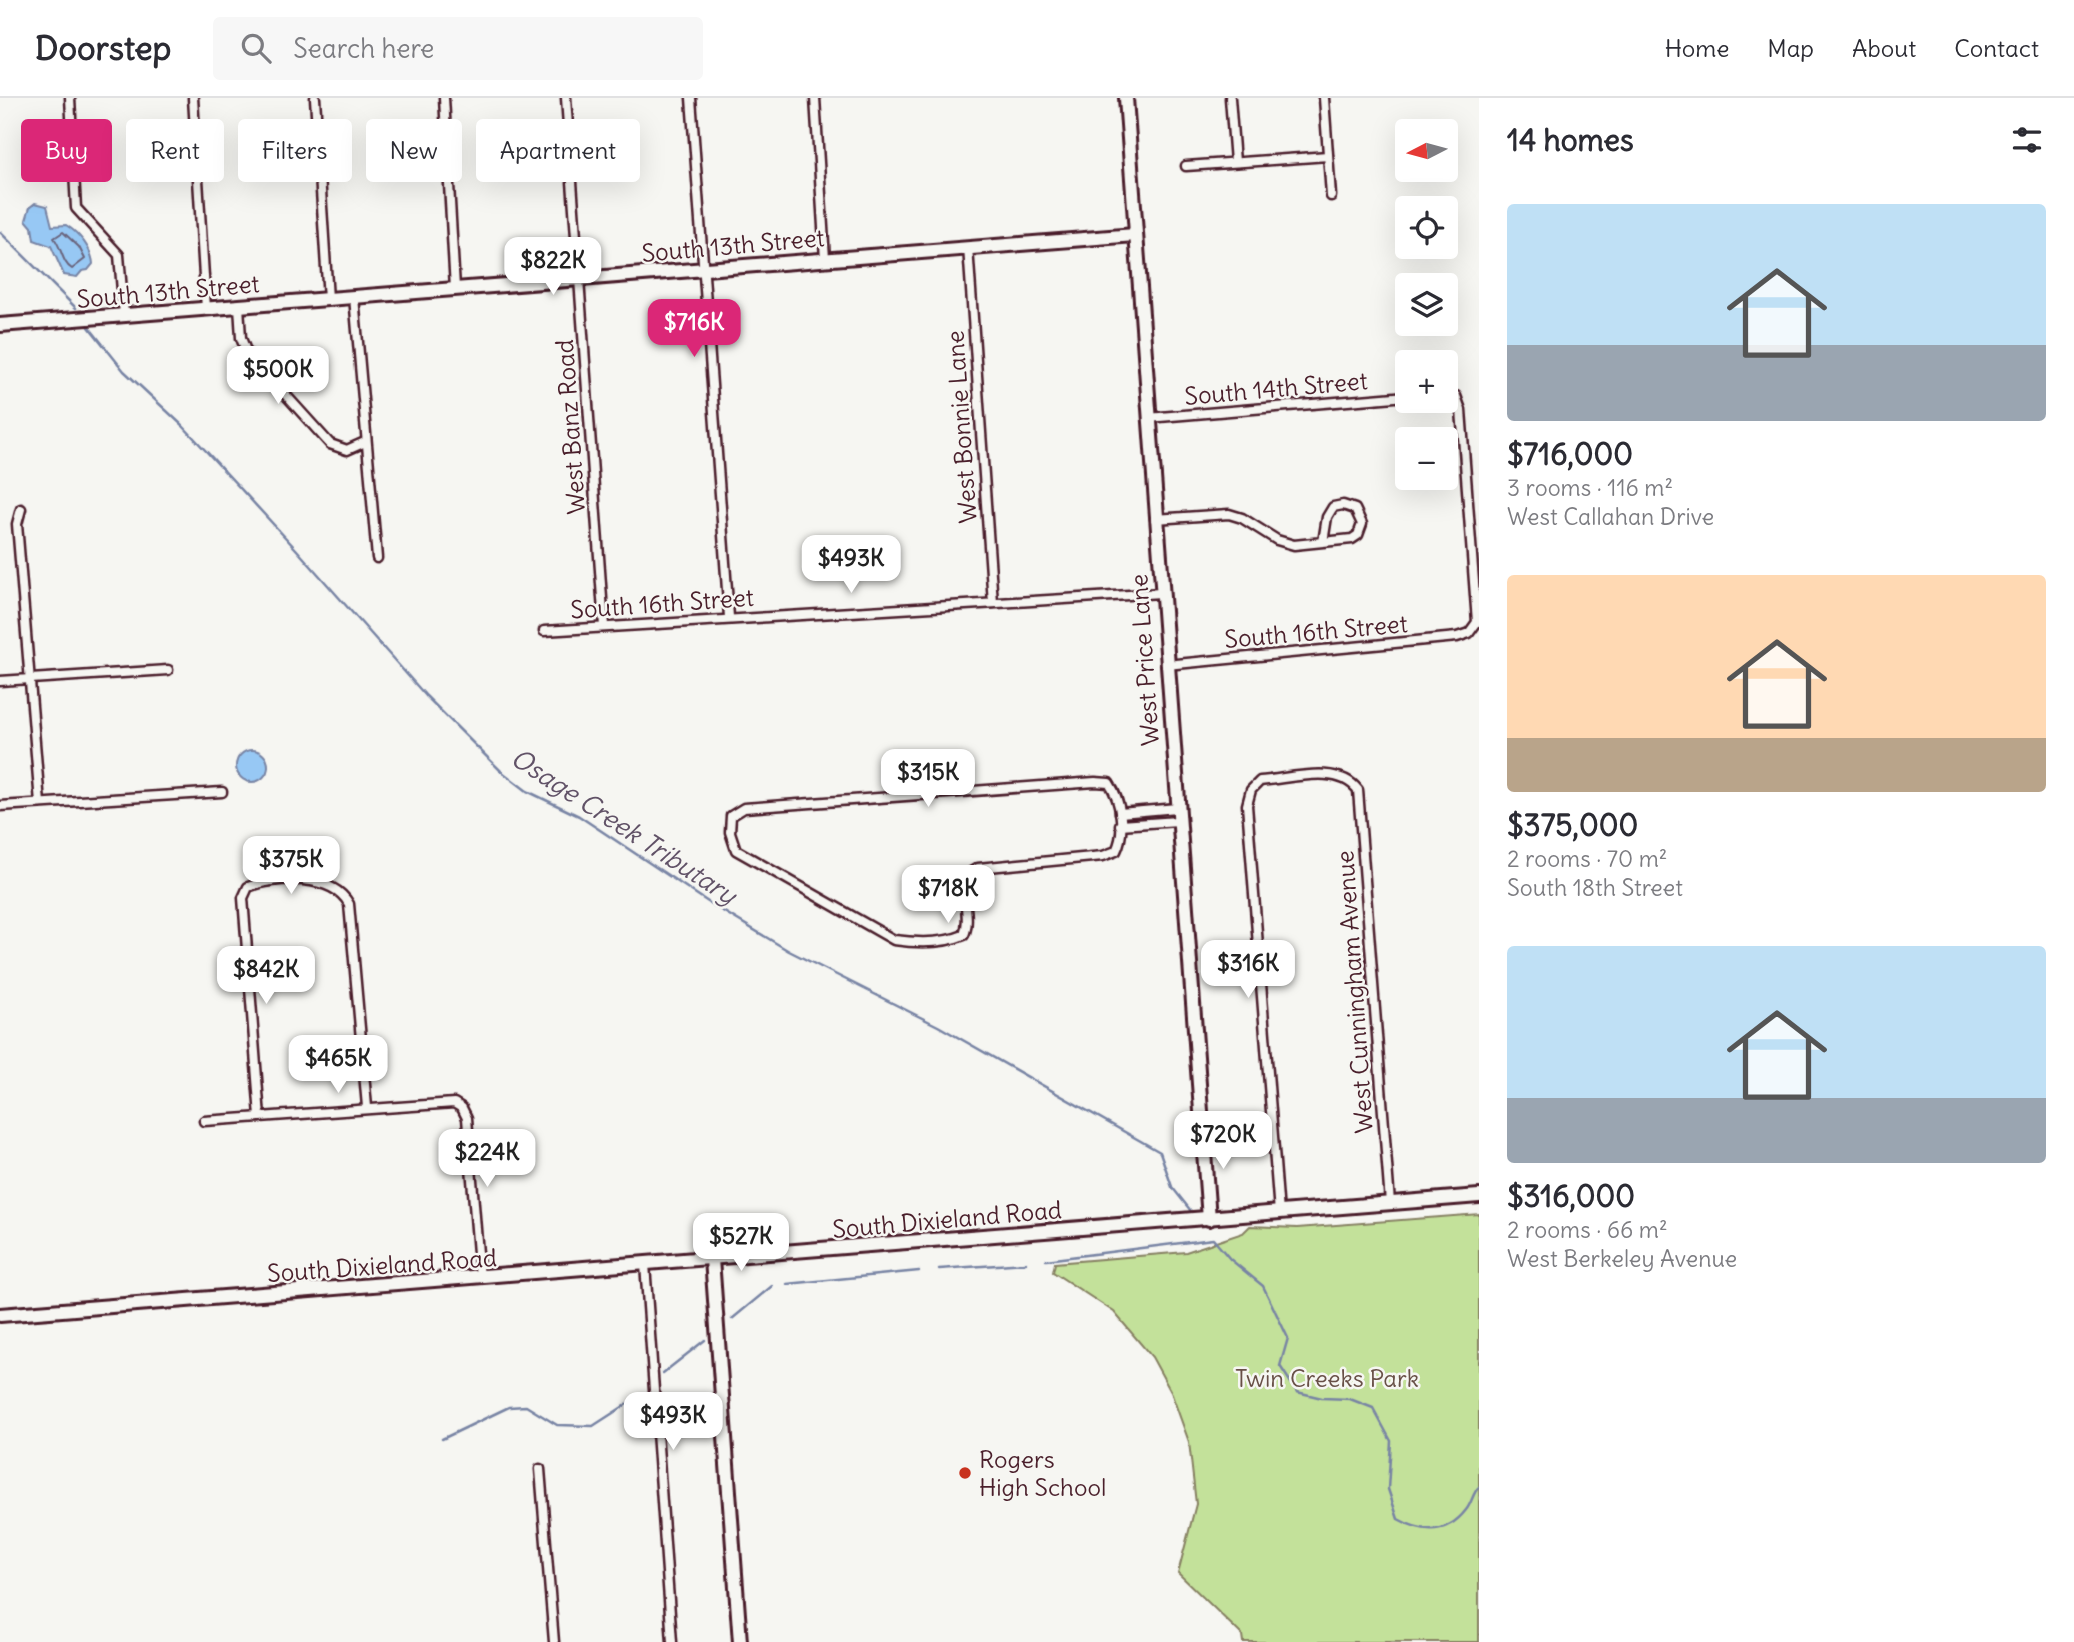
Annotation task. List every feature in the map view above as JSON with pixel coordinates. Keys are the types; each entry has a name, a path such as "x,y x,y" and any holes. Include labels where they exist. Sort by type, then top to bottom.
{"street":[{"path":"70,98 76,208 119,255 124,315"},
{"path":"192,98 206,309"},
{"path":"315,98 328,299"},
{"path":"444,98 455,288"},
{"name":"West Banz Road","path":"566,98 604,626"},
{"path":"691,98 729,617"},
{"path":"815,98 825,259"},
{"name":"West Price Lane","path":"1126,98 1155,519 1209,1219"},
{"path":"1230,98 1235,162"},
{"path":"1324,98 1331,196"},
{"path":"1186,166 1328,156"},
{"name":"South 13th Street","path":"0,325 1135,235"},
{"name":"West Bonnie Lane","path":"968,247 993,603"},
{"path":"354,297 377,558"},
{"path":"239,306 241,338 246,351 330,444 347,450 365,443"},
{"name":"South 14th Street","path":"1148,418 1395,397"},
{"name":"South 16th Street","path":"1166,665 1469,633 1477,622 1461,410 1458,402"},
{"path":"1155,519 1229,514 1242,518 1284,542 1301,545 1323,542 1358,535 1362,524 1355,509 1343,505 1333,507 1326,517 1323,542"},
{"path":"21,509 17,524 32,678 40,803"},
{"name":"South 16th Street","path":"544,631 729,617 1161,593"},
{"path":"0,681 168,670"},
{"name":"West Cunningham Avenue","path":"1279,1213 1247,805 1251,790 1260,781 1336,775 1350,780 1358,790 1390,1203"},
{"path":"1095,782 1109,783 1118,796 1119,813 1122,841 1116,851 1103,856 978,868 968,872 964,880 968,916 964,935 954,939 912,943 885,936 736,850 730,832 731,816 744,808 1095,782"},
{"path":"0,806 222,792"},
{"path":"1119,813 1177,814"},
{"path":"1120,825 1177,814"},
{"path":"260,1117 243,898 248,887 314,880 345,896 351,912 367,1107"},
{"path":"204,1121 447,1101 462,1108 467,1118 480,1278"},
{"name":"South Dixieland Road","path":"0,1315 1479,1196"},
{"path":"712,1259 740,1642"},
{"path":"645,1264 673,1642"},
{"path":"540,1469 554,1642"}],"green space":[{"name":"Twin Creeks Park","path":"1479,1214 1479,1642 1243,1642 1242,1635 1178,1573 1196,1504 1189,1442 1171,1392 1152,1357 1114,1312 1053,1272 1055,1263 1186,1252 1243,1233 1250,1226 1297,1228"}],"water":[{"path":"35,203 47,206 52,226 66,225 84,242 93,264 88,270 82,271 77,277 64,275 51,246 34,240 32,227 26,220 30,207"},
{"path":"252,750 264,754 268,766 264,778 252,782 240,778 236,766 240,754"}],"waterway":[{"name":"Osage Creek Tributary","path":"0,232 76,308"},
{"name":"Osage Creek Tributary","path":"89,327 124,371 183,426 426,696 501,771 527,791 579,816 711,904 789,951 938,1026 1160,1152 1172,1187 1191,1211"},
{"name":"Osage Creek Tributary","path":"1046,1260 1213,1239 1230,1259 1263,1286 1288,1338 1280,1366 1297,1392 1322,1398 1350,1399 1373,1408 1391,1441 1388,1489 1398,1519 1425,1529 1443,1528 1459,1518 1479,1487"},
{"path":"939,1269 1026,1263"},
{"path":"787,1284 919,1271"},
{"path":"732,1319 772,1286"},
{"path":"663,1373 705,1340"},
{"path":"442,1439 509,1407 526,1406 557,1425 593,1426 641,1395"}],"place":[{"name":"Rogers High School","path":"965,1473"}]}
